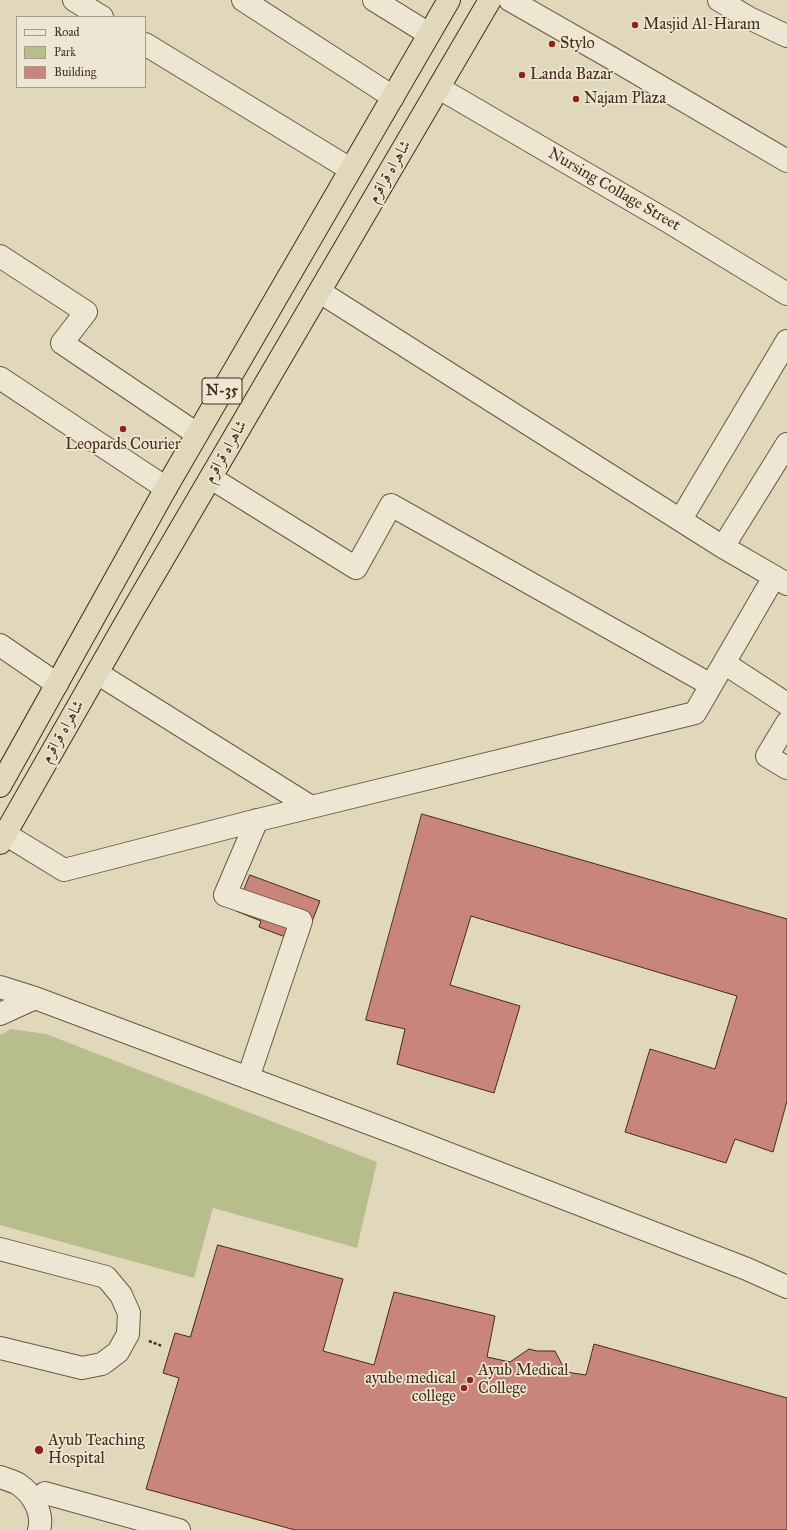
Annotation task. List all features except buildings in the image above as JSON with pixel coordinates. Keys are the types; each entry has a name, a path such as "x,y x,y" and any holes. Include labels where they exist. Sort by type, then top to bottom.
{"highway":[{"name":"شاہراہ قراقرم","path":"3,772 57,684 166,488 449,0"},
{"name":"شاہراہ قراقرم","path":"2,839 97,673 490,0"},
{"path":"291,273 320,292"}],"street":[{"path":"74,0 100,16"},
{"path":"243,0 393,97"},
{"path":"374,0 429,34"},
{"path":"510,0 787,161"},
{"path":"719,0 749,18 787,36"},
{"path":"146,45 350,169"},
{"name":"Nursing Collage Street","path":"439,88 669,222 787,294"},
{"path":"0,256 86,312 62,343 197,434"},
{"path":"2,839 64,870 257,820 694,713 724,663 781,580 723,547 681,519 320,292"},
{"path":"681,519 787,341"},
{"path":"0,378 166,488"},
{"path":"723,547 787,444"},
{"path":"211,478 356,568 391,505 711,685"},
{"path":"0,645 57,684"},
{"path":"724,663 787,704"},
{"path":"97,673 311,807"},
{"path":"787,723 767,756 787,768"},
{"path":"248,1078 301,921 225,895 257,820"},
{"path":"0,987 35,998 409,1138 747,1269 787,1287"},
{"path":"0,1014 35,998"},
{"path":"0,1249 106,1277 121,1295 129,1313 128,1334 118,1352 102,1364 82,1368 0,1348"},
{"path":"0,1477 17,1483 30,1494 38,1510 39,1530"},
{"path":"45,1493 179,1530"}],"green space":[{"path":"11,1029 46,1034 377,1162 357,1248 213,1208 194,1278 0,1225 0,1035"}],"place":[{"name":"Masjid Al-Haram","path":"635,25"},
{"name":"Stylo","path":"552,44"},
{"name":"Landa Bazar","path":"522,75"},
{"name":"Najam Plaza","path":"576,99"},
{"name":"Leopards Courier","path":"123,429"},
{"name":"Ayub Medical College","path":"470,1380"},
{"name":"ayube medical college","path":"464,1388"},
{"name":"Ayub Teaching Hospital","path":"39,1450"}]}
